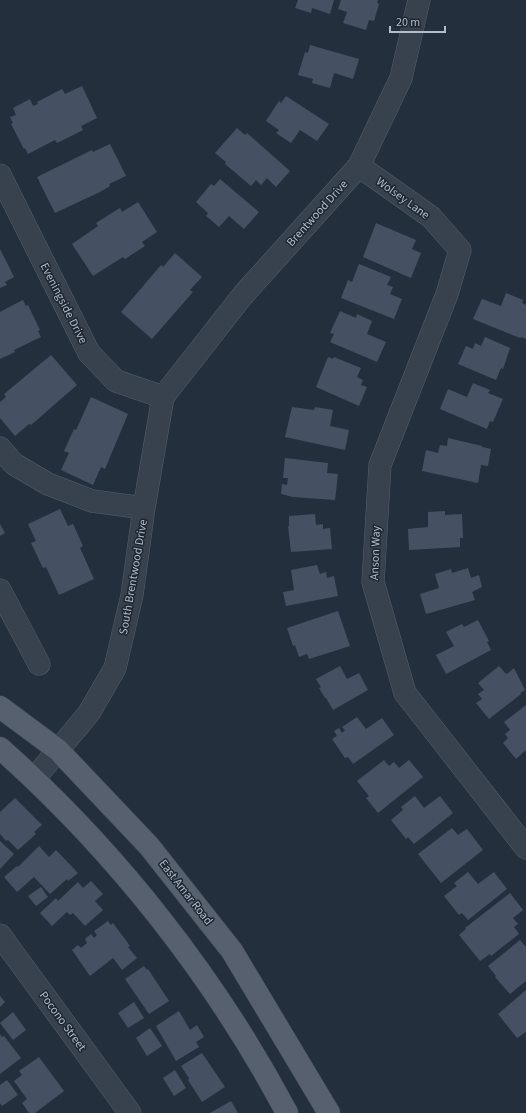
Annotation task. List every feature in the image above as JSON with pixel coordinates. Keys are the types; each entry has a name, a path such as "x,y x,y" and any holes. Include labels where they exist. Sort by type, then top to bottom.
{"main road":[{"name":"East Amar Road","path":"0,707 58,750 149,846 232,951 329,1113"},
{"path":"0,748 34,779 99,845 189,955 255,1057 286,1113"}],"street":[{"name":"Brentwood Drive","path":"163,397 243,295 359,166 401,78 419,0"},
{"name":"Wolsey Lane","path":"359,166 432,217 460,250"},
{"name":"Eveningside Drive","path":"0,174 89,353 116,381 163,397"},
{"name":"Anson Way","path":"460,250 447,294 380,465 373,582 405,693 526,848"},
{"name":"South Brentwood Drive","path":"34,779 89,713 115,668 132,595 144,508 163,397"},
{"path":"0,448 14,464 48,484 92,501 144,508"},
{"path":"0,590 38,664"},
{"name":"Pocono Street","path":"0,935 124,1111"}],"building":[{"path":"298,0 334,0 330,14 312,8 311,13 295,8"},
{"path":"341,0 378,0 377,3 379,4 374,21 369,20 366,30 343,23 347,12 338,9"},
{"path":"310,45 359,59 353,79 334,73 330,88 312,83 313,79 298,75 305,52 308,53"},
{"path":"82,86 97,118 81,126 83,130 57,143 55,140 28,154 11,124 13,123 10,117 16,115 13,108 30,99 33,106 38,104 37,102 62,89 65,94"},
{"path":"286,96 329,124 317,141 300,130 291,143 276,133 279,130 266,121 279,101 281,103"},
{"path":"237,128 245,135 247,133 290,171 276,187 267,178 261,185 256,180 251,186 225,164 226,162 215,153"},
{"path":"110,144 126,176 109,184 110,186 100,192 55,213 37,177 92,150 93,152"},
{"path":"220,179 259,212 244,229 229,216 219,227 206,216 208,213 196,202 211,184 214,186"},
{"path":"138,202 157,232 142,242 145,246 125,259 123,257 93,276 72,244 98,226 96,223 120,208 122,212"},
{"path":"376,223 416,240 412,249 421,253 411,278 363,257"},
{"path":"0,249 14,277 5,282 7,285 0,288"},
{"path":"175,253 202,277 190,290 193,292 152,339 121,312 161,265 163,267"},
{"path":"359,264 391,277 387,285 393,287 390,294 402,299 394,319 341,298 348,280 352,282"},
{"path":"506,293 523,300 522,303 526,305 526,339 473,319 482,299 501,306"},
{"path":"23,300 26,306 28,305 40,330 38,331 41,337 14,350 15,352 0,359 0,312"},
{"path":"340,311 356,318 357,314 372,321 367,334 386,342 377,362 330,342 334,334 330,333"},
{"path":"485,337 510,348 503,369 501,368 496,380 458,364 466,346 473,349 475,343 481,346"},
{"path":"51,355 77,385 31,425 29,424 15,436 0,418 0,402 6,397 4,394"},
{"path":"328,357 333,359 334,357 361,368 357,377 363,380 361,385 367,387 359,406 316,387"},
{"path":"473,383 490,390 488,393 503,399 493,422 490,421 487,429 440,409 448,389 467,397"},
{"path":"91,397 128,414 105,469 101,467 93,485 61,470 69,453 64,451 74,429 76,430"},
{"path":"292,407 314,410 315,407 333,410 330,426 349,430 345,450 285,437"},
{"path":"448,438 491,449 488,466 481,465 478,483 422,471 426,450 438,453 440,445 447,446"},
{"path":"285,458 328,463 327,473 338,474 335,500 293,497 281,494 282,484 287,485 288,478 283,478"},
{"path":"60,509 68,526 73,524 83,546 80,548 94,579 59,595 46,567 43,568 31,543 36,541 28,524"},
{"path":"445,511 445,515 462,514 463,538 460,538 460,547 409,550 408,529 428,527 428,512"},
{"path":"315,514 316,525 323,524 323,529 330,528 332,549 291,552 288,526 289,516"},
{"path":"0,524 5,533 0,536"},
{"path":"317,565 320,574 326,572 327,578 334,576 338,596 286,606 283,592 294,590 291,570"},
{"path":"468,568 471,578 479,575 482,587 472,592 475,600 426,614 420,594 439,588 435,574 451,569 452,573"},
{"path":"338,611 350,646 309,659 307,654 299,657 295,645 293,646 287,628"},
{"path":"478,620 489,641 487,642 491,650 446,674 436,655 454,646 446,632 462,624 464,627"},
{"path":"340,666 347,679 359,673 368,690 333,710 319,688 321,687 316,679"},
{"path":"499,666 507,674 514,668 525,690 489,719 476,703 482,699 478,694 484,690 478,683"},
{"path":"526,705 526,750 516,759 503,743 508,738 505,734 510,730 504,722"},
{"path":"357,717 366,729 382,718 394,735 353,764 348,757 345,758 332,739 337,736 334,731 339,728 342,733 345,730 342,727"},
{"path":"384,760 389,766 394,762 399,768 409,760 423,777 378,813 366,798 369,796 357,781"},
{"path":"415,796 424,808 440,796 453,813 414,844 408,837 406,839 391,820 403,810 401,807"},
{"path":"15,798 42,825 34,832 36,834 18,850 8,840 6,841 0,834 0,812"},
{"path":"452,828 458,835 467,829 483,850 441,883 418,854"},
{"path":"0,841 14,854 0,869"},
{"path":"39,846 49,857 56,850 78,873 68,881 67,879 50,894 34,877 17,892 4,877 17,866 18,867"},
{"path":"468,872 478,884 494,872 507,889 468,920 462,913 459,915 444,896 457,886 454,883"},
{"path":"91,881 103,894 95,901 103,910 85,926 73,913 70,915 67,912 52,926 40,913 56,898 58,901 78,882 83,888"},
{"path":"41,887 48,897 36,906 28,896"},
{"path":"510,893 523,910 513,918 518,924 514,927 519,934 491,956 490,954 480,961 459,935 466,929 465,928"},
{"path":"108,921 111,925 113,923 130,946 128,947 137,958 122,970 113,958 90,976 72,950 78,945 81,948 87,943 85,939 91,934 94,938 97,935 94,931"},
{"path":"520,940 526,947 526,981 510,994 495,977 496,976 488,966"},
{"path":"144,966 147,970 148,969 169,1001 149,1014 125,979"},
{"path":"526,990 526,1032 517,1038 498,1014"},
{"path":"0,996 5,1002 0,1007"},
{"path":"134,1002 144,1018 128,1028 118,1013"},
{"path":"179,1011 190,1030 197,1025 204,1037 196,1042 199,1047 176,1061 156,1026"},
{"path":"13,1012 26,1030 13,1040 0,1023"},
{"path":"150,1028 162,1046 147,1056 136,1038"},
{"path":"0,1034 2,1037 4,1036 21,1058 0,1074"},
{"path":"202,1053 225,1087 202,1102 181,1066"},
{"path":"39,1057 64,1091 35,1113 29,1113 22,1103 27,1099 14,1081 22,1075 19,1071"},
{"path":"175,1070 186,1088 174,1096 163,1078"},
{"path":"7,1080 18,1095 2,1106 0,1103 0,1085"},
{"path":"231,1101 238,1113 210,1113"}]}
